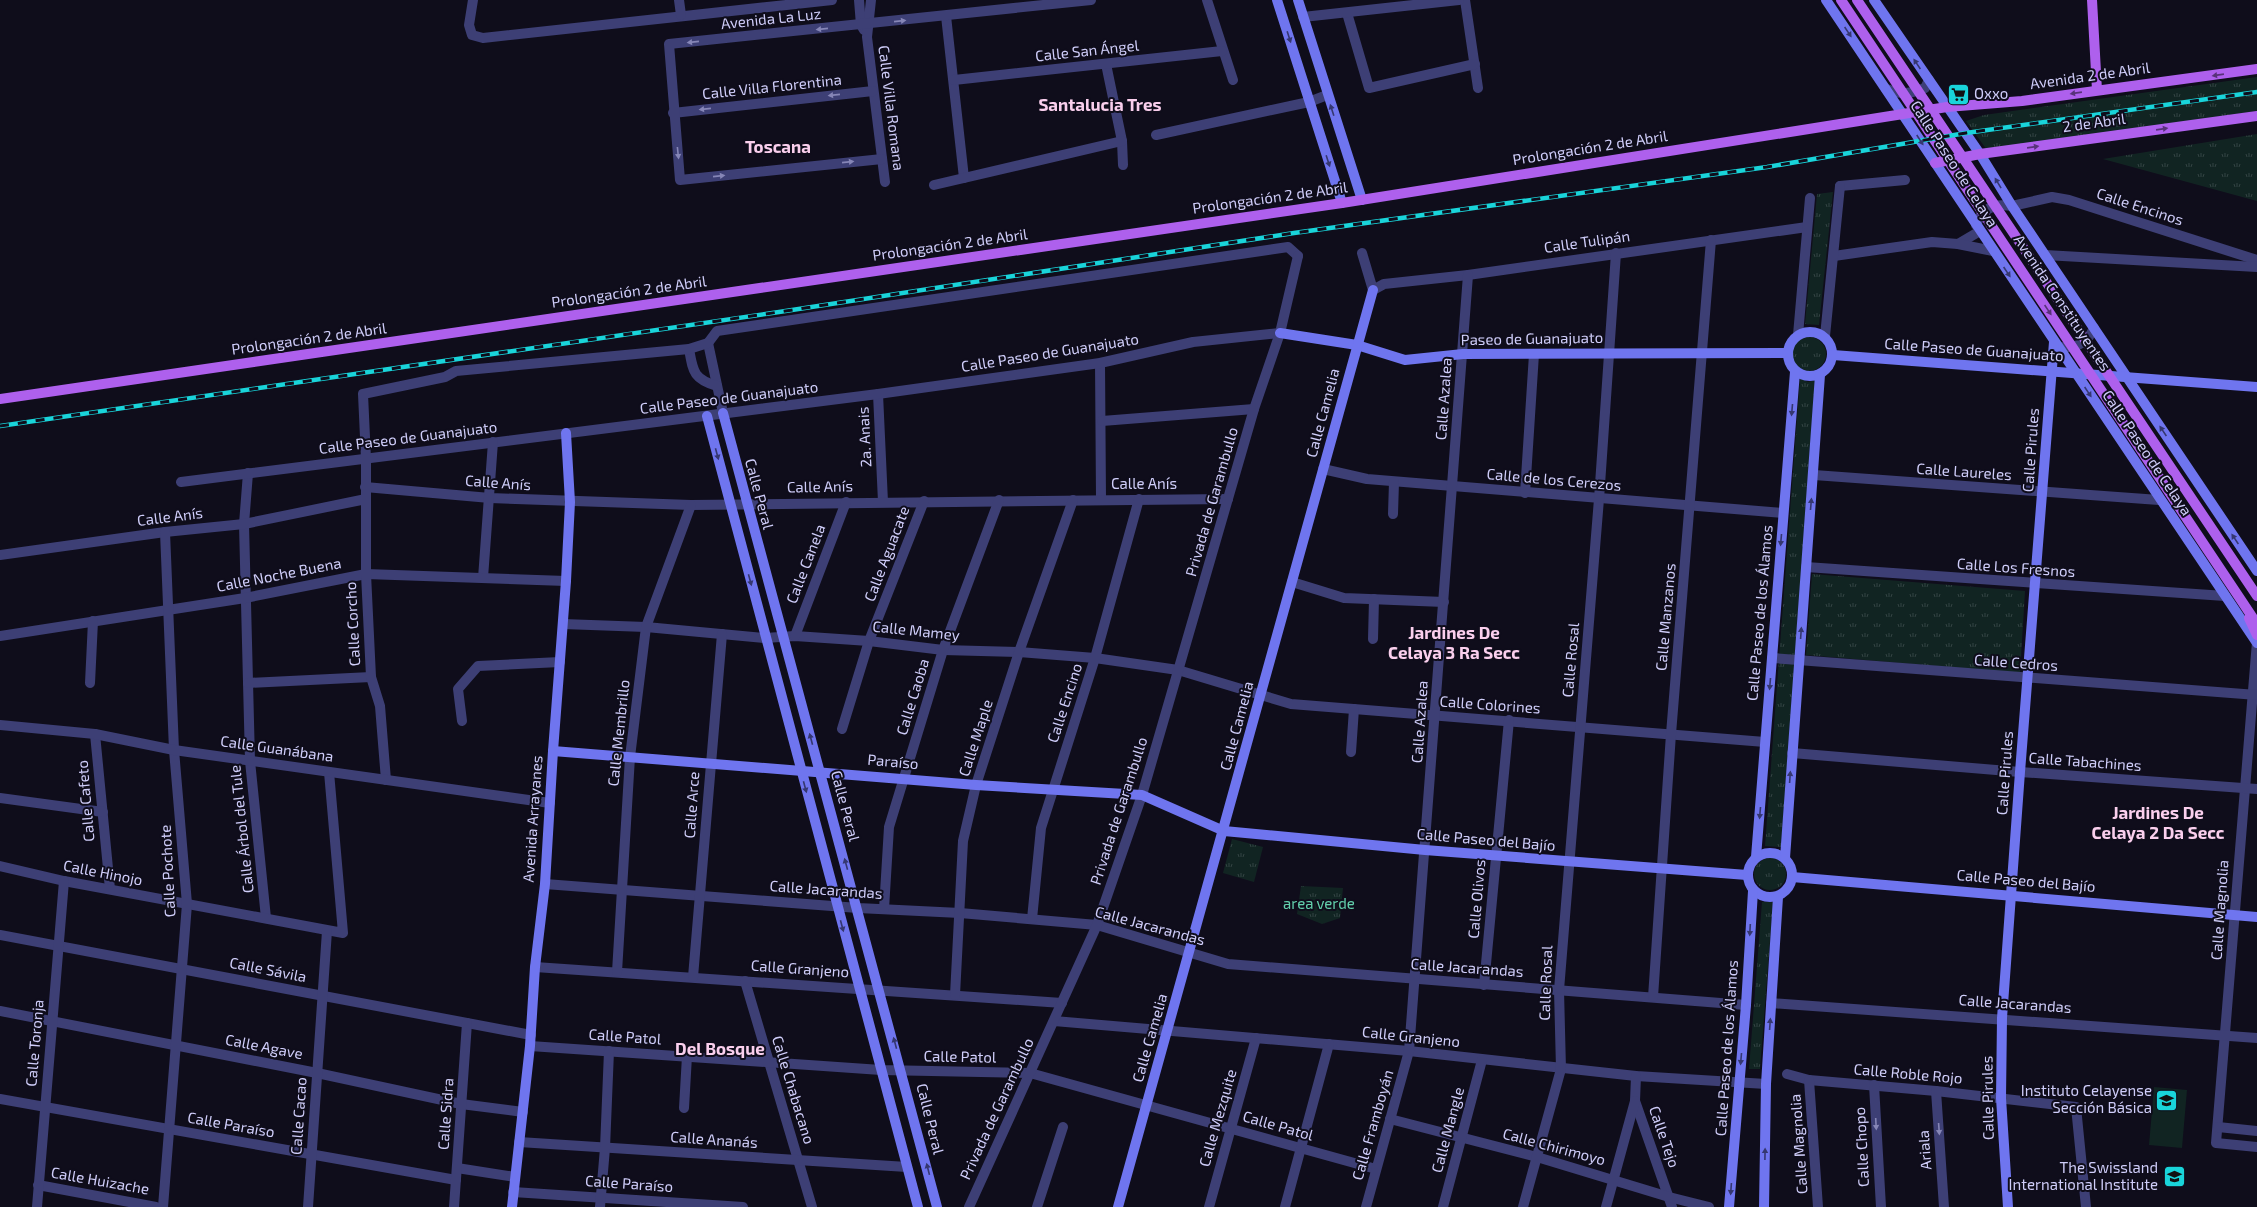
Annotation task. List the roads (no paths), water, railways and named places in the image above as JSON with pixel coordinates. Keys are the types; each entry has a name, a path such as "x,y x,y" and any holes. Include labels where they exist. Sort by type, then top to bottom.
{"main road":[{"path":"1277,0 1342,203"},
{"path":"1298,0 1327,95 1362,200"},
{"name":"Calle Paseo de Celaya","path":"1826,0 2159,500 2257,643"},
{"name":"Avenida Constituyentes","path":"1856,0 2257,596"},
{"name":"Calle Paseo de Celaya","path":"1874,0 1980,154 2012,206 2128,377 2257,572"},
{"path":"2092,0 2097,90"},
{"name":"Avenida Constituyentes","path":"1843,2 2257,624"},
{"name":"Avenida 2 de Abril","path":"1903,114 1947,107 2022,101 2257,69"},
{"name":"Prolongación 2 de Abril","path":"0,399 1342,203 1903,114"},
{"name":"2 de Abril","path":"1935,163 1980,154 2257,116"},
{"name":"Calle Camelia","path":"1118,1207 1190,953 1373,290"},
{"path":"1807,332 1816,332 1824,336 1831,345 1833,355 1830,367 1820,375 1807,377 1795,372 1789,363 1788,353 1791,343 1798,335 1807,332"},
{"name":"Paseo de Guanajuato","path":"1280,333 1357,345 1405,360 1462,354 1788,353"},
{"name":"Calle Pirules","path":"2008,1207 2001,1098 2002,1018 2034,584 2052,370 2056,344"},
{"name":"Calle Paseo de Guanajuato","path":"1833,355 2052,370 2257,387"},
{"name":"Calle Paseo de los Álamos","path":"1756,857 1795,372"},
{"path":"1784,858 1814,475 1820,375"},
{"name":"Calle Peral","path":"723,413 746,503 880,989 937,1207"},
{"name":"Calle Peral","path":"707,416 918,1207"},
{"name":"Avenida Arrayanes","path":"512,1207 530,1046 535,967 545,884 552,751 563,624 570,502 566,432"},
{"path":"2248,582 2257,593"},
{"path":"2233,588 2257,635"},
{"name":"Paraíso","path":"552,751 800,769 976,785 1142,795 1224,830"},
{"name":"Calle Paseo del Bajío","path":"1224,830 1425,850 1747,875"},
{"path":"1766,853 1776,853 1784,858 1791,867 1792,877 1788,889 1778,897 1764,898 1752,891 1747,875 1749,865 1756,857 1766,853"},
{"name":"Calle Paseo del Bajío","path":"1792,877 2257,917"},
{"name":"Calle Paseo de los Álamos","path":"1729,1207 1746,1005 1752,891"},
{"path":"1764,1207 1766,1084 1778,897"}],"street":[{"name":"Avenida La Luz","path":"473,0 469,25 472,35 484,38 832,0"},
{"path":"679,0 680,16"},
{"name":"Calle Villa Romana","path":"859,0 868,37 873,91 885,182"},
{"path":"865,25 871,0"},
{"name":"Avenida La Luz","path":"673,113 669,44 865,25 1091,0"},
{"path":"1207,0 1222,51 1233,80"},
{"path":"1303,17 1459,0"},
{"path":"1465,0 1478,88"},
{"path":"1347,13 1369,88 1475,64"},
{"path":"946,16 964,178"},
{"name":"Calle San Ángel","path":"954,80 1222,51"},
{"path":"1106,64 1122,141 1123,165"},
{"path":"1886,89 1899,94 1912,94 1925,88 1928,80"},
{"name":"Calle Villa Florentina","path":"673,113 873,91"},
{"path":"1156,135 1309,102 1327,95"},
{"path":"673,113 680,180 882,159"},
{"path":"934,185 1122,141"},
{"path":"1824,336 1834,256 1840,186 1905,180"},
{"path":"1798,335 1810,198"},
{"name":"Calle Encinos","path":"1978,228 1979,216 1989,207 2003,205 2012,206 2052,198 2069,200 2257,260"},
{"name":"Calle Tulipán","path":"1373,290 1384,284 1468,275 1807,227"},
{"path":"1958,244 1978,228"},
{"name":"Calle Manzanos","path":"1653,997 1671,734 1711,240"},
{"path":"1834,256 1932,242 1958,244 1993,251"},
{"name":"Privada de Garambullo","path":"708,343 717,331 756,325 1288,247 1298,256 1280,333 1254,409 1142,795 1097,925 969,1207"},
{"path":"1362,253 1373,290"},
{"name":"Calle Rosal","path":"1523,1207 1561,1069 1559,990 1568,861 1599,499 1616,253"},
{"path":"2045,255 2257,267"},
{"name":"Calle Azalea","path":"1409,1051 1436,716 1468,275"},
{"path":"2056,344 2068,348 2080,345 2090,336 2094,328"},
{"name":"Calle Paseo de Guanajuato","path":"181,482 566,432 878,394 1100,363 1193,342 1280,333"},
{"path":"717,386 703,382 694,373 689,348 708,343 723,413"},
{"name":"Calle Corcho","path":"386,780 380,706 371,677 366,574 366,459 363,394 444,377 456,372 689,348"},
{"path":"1525,493 1534,354"},
{"path":"1100,363 1102,421 1101,499"},
{"path":"2136,390 2142,378"},
{"name":"2a. Anais","path":"878,394 883,502"},
{"name":"Privada de Garambullo","path":"1102,421 1254,409"},
{"path":"484,578 493,442"},
{"name":"Calle de los Cerezos","path":"1323,469 1367,480 1784,513"},
{"name":"Calle Árbol del Tule","path":"248,473 244,524 250,761 266,918"},
{"name":"Calle Laureles","path":"1814,475 2159,500"},
{"path":"1393,514 1394,482"},
{"name":"Calle Anís","path":"365,487 490,498 570,502 691,505 998,500 1228,499"},
{"name":"Calle Anís","path":"0,555 165,532 244,524 366,499"},
{"name":"Calle Encino","path":"1032,919 1041,828 1095,658 1139,499"},
{"name":"Calle Caoba","path":"884,909 889,828 943,650 998,500"},
{"name":"Calle Maple","path":"955,995 964,841 976,785 1018,652 1073,500"},
{"name":"Calle Aguacate","path":"842,729 869,641 924,501"},
{"name":"Calle Canela","path":"795,636 846,502"},
{"name":"Calle Membrillo","path":"617,972 630,757 646,628 691,505"},
{"name":"Calle Pochote","path":"163,1207 187,904 174,750 165,532"},
{"name":"Calle Los Fresnos","path":"1806,568 2225,596"},
{"name":"Calle Noche Buena","path":"0,636 245,598 366,574 566,582"},
{"path":"1292,582 1344,598 1444,602"},
{"path":"1373,639 1374,599"},
{"path":"90,683 93,621"},
{"name":"Calle Mamey","path":"563,624 646,628 765,638 795,636 869,641 943,650 1018,652 1095,658 1178,670 1261,695"},
{"name":"Calle Arce","path":"692,977 722,634"},
{"name":"Calle Magnolia","path":"2257,643 2255,695 2244,789 2216,1143 2257,1147"},
{"name":"Calle Cedros","path":"1772,658 2027,679 2255,695"},
{"path":"462,721 458,689 478,666 560,662"},
{"path":"248,683 371,677"},
{"name":"Calle Colorines","path":"1261,695 1291,704 1436,716 1509,720 1765,742"},
{"path":"1351,752 1354,709"},
{"name":"Calle Olivos","path":"1484,985 1509,720"},
{"name":"Calle Guanábana","path":"0,725 95,734 174,750 550,803"},
{"name":"Calle Cafeto","path":"95,734 110,889"},
{"name":"Calle Tabachines","path":"1792,753 2020,772 2257,789"},
{"name":"Calle Hinojo","path":"0,866 64,881 266,918 327,931 342,932 329,772"},
{"path":"0,798 102,812"},
{"name":"Calle Toronja","path":"37,1207 64,881"},
{"name":"Calle Jacarandas","path":"545,884 837,907 960,913 1097,925 1228,964 1746,1005"},
{"name":"Calle Cacao","path":"308,1207 317,1072 324,996 327,931"},
{"name":"Calle Sávila","path":"0,935 531,1035"},
{"name":"Calle Granjeno","path":"535,967 880,989 1062,1003"},
{"name":"Calle Chabacano","path":"745,981 812,1207"},
{"name":"Calle Jacarandas","path":"1771,1003 2002,1018 2257,1038"},
{"name":"Calle Agave","path":"0,1011 317,1072 461,1104 523,1112"},
{"name":"Calle Granjeno","path":"1054,1021 1409,1051 1561,1069 1636,1076 1766,1084"},
{"name":"Calle Sidra","path":"454,1207 467,1023"},
{"name":"Calle Mezquite","path":"1209,1207 1256,1038"},
{"path":"1285,1207 1329,1044"},
{"name":"Calle Patol","path":"530,1046 881,1070 1030,1073 1147,1104 1376,1169"},
{"path":"600,1202 605,1148 609,1051"},
{"name":"Calle Framboyán","path":"1366,1207 1409,1051"},
{"path":"684,1108 687,1056"},
{"name":"Calle Mangle","path":"1443,1207 1482,1060"},
{"name":"Calle Roble Rojo","path":"1787,1074 1809,1080 1936,1091 2076,1107 2086,1207"},
{"name":"Calle Tejo","path":"1636,1076 1635,1101 1670,1202"},
{"name":"Calle Magnolia","path":"1809,1080 1818,1207"},
{"name":"Calle Chopo","path":"1874,1085 1881,1207"},
{"name":"Ariala","path":"1936,1091 1944,1207"},
{"name":"Calle Paraíso","path":"0,1099 456,1180"},
{"path":"1606,1207 1635,1101"},
{"name":"Calle Chirimoyo","path":"1390,1119 1613,1179 1670,1202 1709,1207"},
{"path":"1037,1207 1063,1127"},
{"path":"2218,1127 2257,1131"},
{"name":"Calle Ananás","path":"519,1142 907,1167"},
{"path":"457,1168 515,1177"},
{"name":"Calle Huizache","path":"38,1185 156,1207"},
{"name":"Calle Paraíso","path":"513,1192 600,1202 737,1207"}],"railway":[{"path":"0,426 779,312 1294,233 1767,167 1966,133 2257,92"}],"place":[{"name":"Oxxo","path":"1959,94"},
{"name":"Instituto Celayense Sección Básica","path":"2167,1100"},
{"name":"The Swissland International Institute","path":"2174,1177"}],"district":[{"name":"Santalucia Tres","path":"1100,105"},
{"name":"Toscana","path":"778,147"},
{"name":"Jardines De Celaya 3 Ra Secc","path":"1454,643"},
{"name":"Jardines De Celaya 2 Da Secc","path":"2158,823"},
{"name":"Del Bosque","path":"720,1049"}],"park label":[{"name":"area verde","path":"1319,904"}]}
